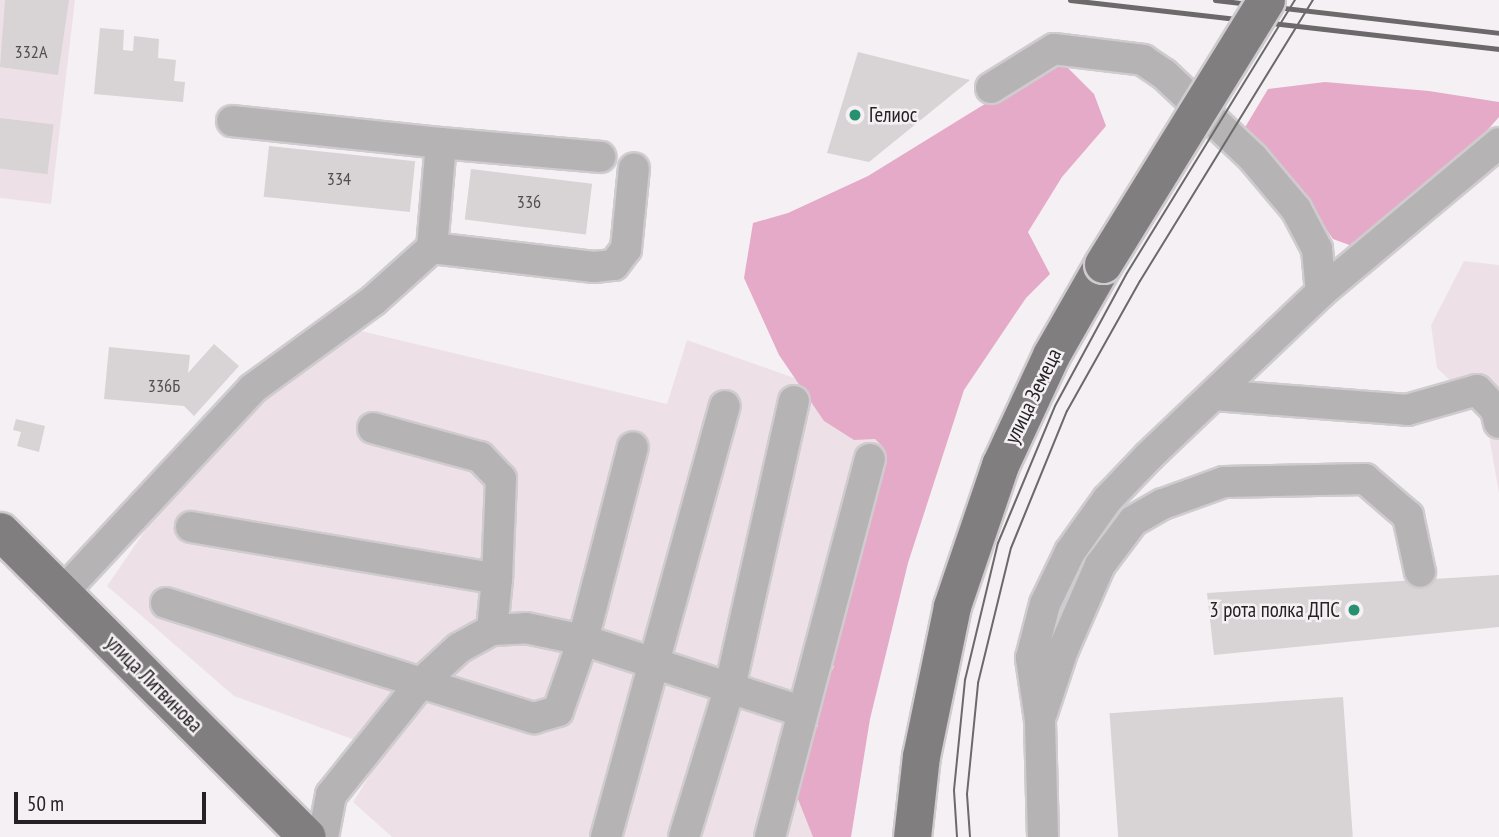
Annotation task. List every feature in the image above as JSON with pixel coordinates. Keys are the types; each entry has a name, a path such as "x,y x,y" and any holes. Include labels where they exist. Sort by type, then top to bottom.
{"main road":[{"name":"улица Земеца","path":"912,837 921,756 952,606 1000,465 1051,355 1266,0"},
{"name":"улица Литвинова","path":"0,531 307,837"}],"lane":[{"path":"991,88 1054,49 1143,60 1164,74 1253,158 1296,209 1317,249 1321,292"},
{"path":"232,121 600,157"},
{"path":"63,592 252,389 374,300 432,248 441,143"},
{"path":"1043,837 1040,720 1031,658 1045,604 1070,552 1107,500 1321,292 1499,143"},
{"path":"432,248 594,267 614,265 626,249 634,168"},
{"path":"1214,395 1407,410 1478,390 1496,410 1499,424"},
{"path":"684,837 730,687 794,401"},
{"path":"606,837 725,406"},
{"path":"373,428 480,457 501,479 492,631"},
{"path":"166,603 534,718 558,711 583,640 633,447"},
{"path":"770,837 870,459"},
{"path":"1040,720 1063,650 1100,565 1133,521 1163,503 1224,482 1365,479 1408,516 1420,572"},
{"path":"191,527 497,579"},
{"path":"323,837 331,795 421,684 459,648 492,631 526,628 583,640 803,712"}],"shaded area":[{"path":"0,0 75,0 51,204 0,198"},
{"path":"1051,63 1068,68 1094,94 1106,126 1062,177 1028,232 1050,274 1026,298 964,390 908,563 870,719 851,837 813,837 796,794 802,748 818,726 813,703 834,667 825,645 847,570 862,554 866,520 881,482 876,458 883,447 875,439 854,440 824,421 779,355 744,278 753,223 788,213 868,176"},
{"path":"1325,82 1429,91 1499,102 1499,117 1447,176 1407,213 1377,225 1352,246 1333,239 1292,180 1241,134 1268,89"},
{"path":"1464,261 1499,265 1499,493 1485,414 1437,368 1431,325"},
{"path":"361,331 667,404 687,340 928,425 818,837 392,837 353,802 385,751 234,696 107,586 151,522 207,453 255,403"}],"building":[{"path":"5,0 69,0 58,75 0,67"},
{"path":"100,28 124,30 123,50 133,51 134,36 159,39 158,58 176,60 174,81 185,82 183,102 94,94"},
{"path":"858,52 970,80 869,162 827,153"},
{"path":"0,118 54,125 48,174 0,168"},
{"path":"269,146 415,161 410,212 264,197"},
{"path":"471,169 592,184 586,234 465,220"},
{"path":"214,344 239,366 194,416 184,406 104,399 109,347 190,355 188,373"},
{"path":"16,419 45,426 39,452 17,446 21,432 13,430"},
{"name":"3 рота полка ДПС","path":"1499,575 1499,627 1214,655 1207,593"},
{"path":"1343,697 1353,837 1118,837 1110,713"}],"tram line":[{"path":"957,837 954,790 965,680 998,543 1055,406 1127,273 1295,0"},
{"path":"970,837 967,794 978,683 1011,548 1067,411 1140,281 1313,0"}],"railway":[{"path":"1070,0 1499,49"},
{"path":"1215,0 1499,33"}],"place":[{"name":"Гелиос","path":"855,115"},
{"name":"3 рота полка ДПС","path":"1354,610"}]}
